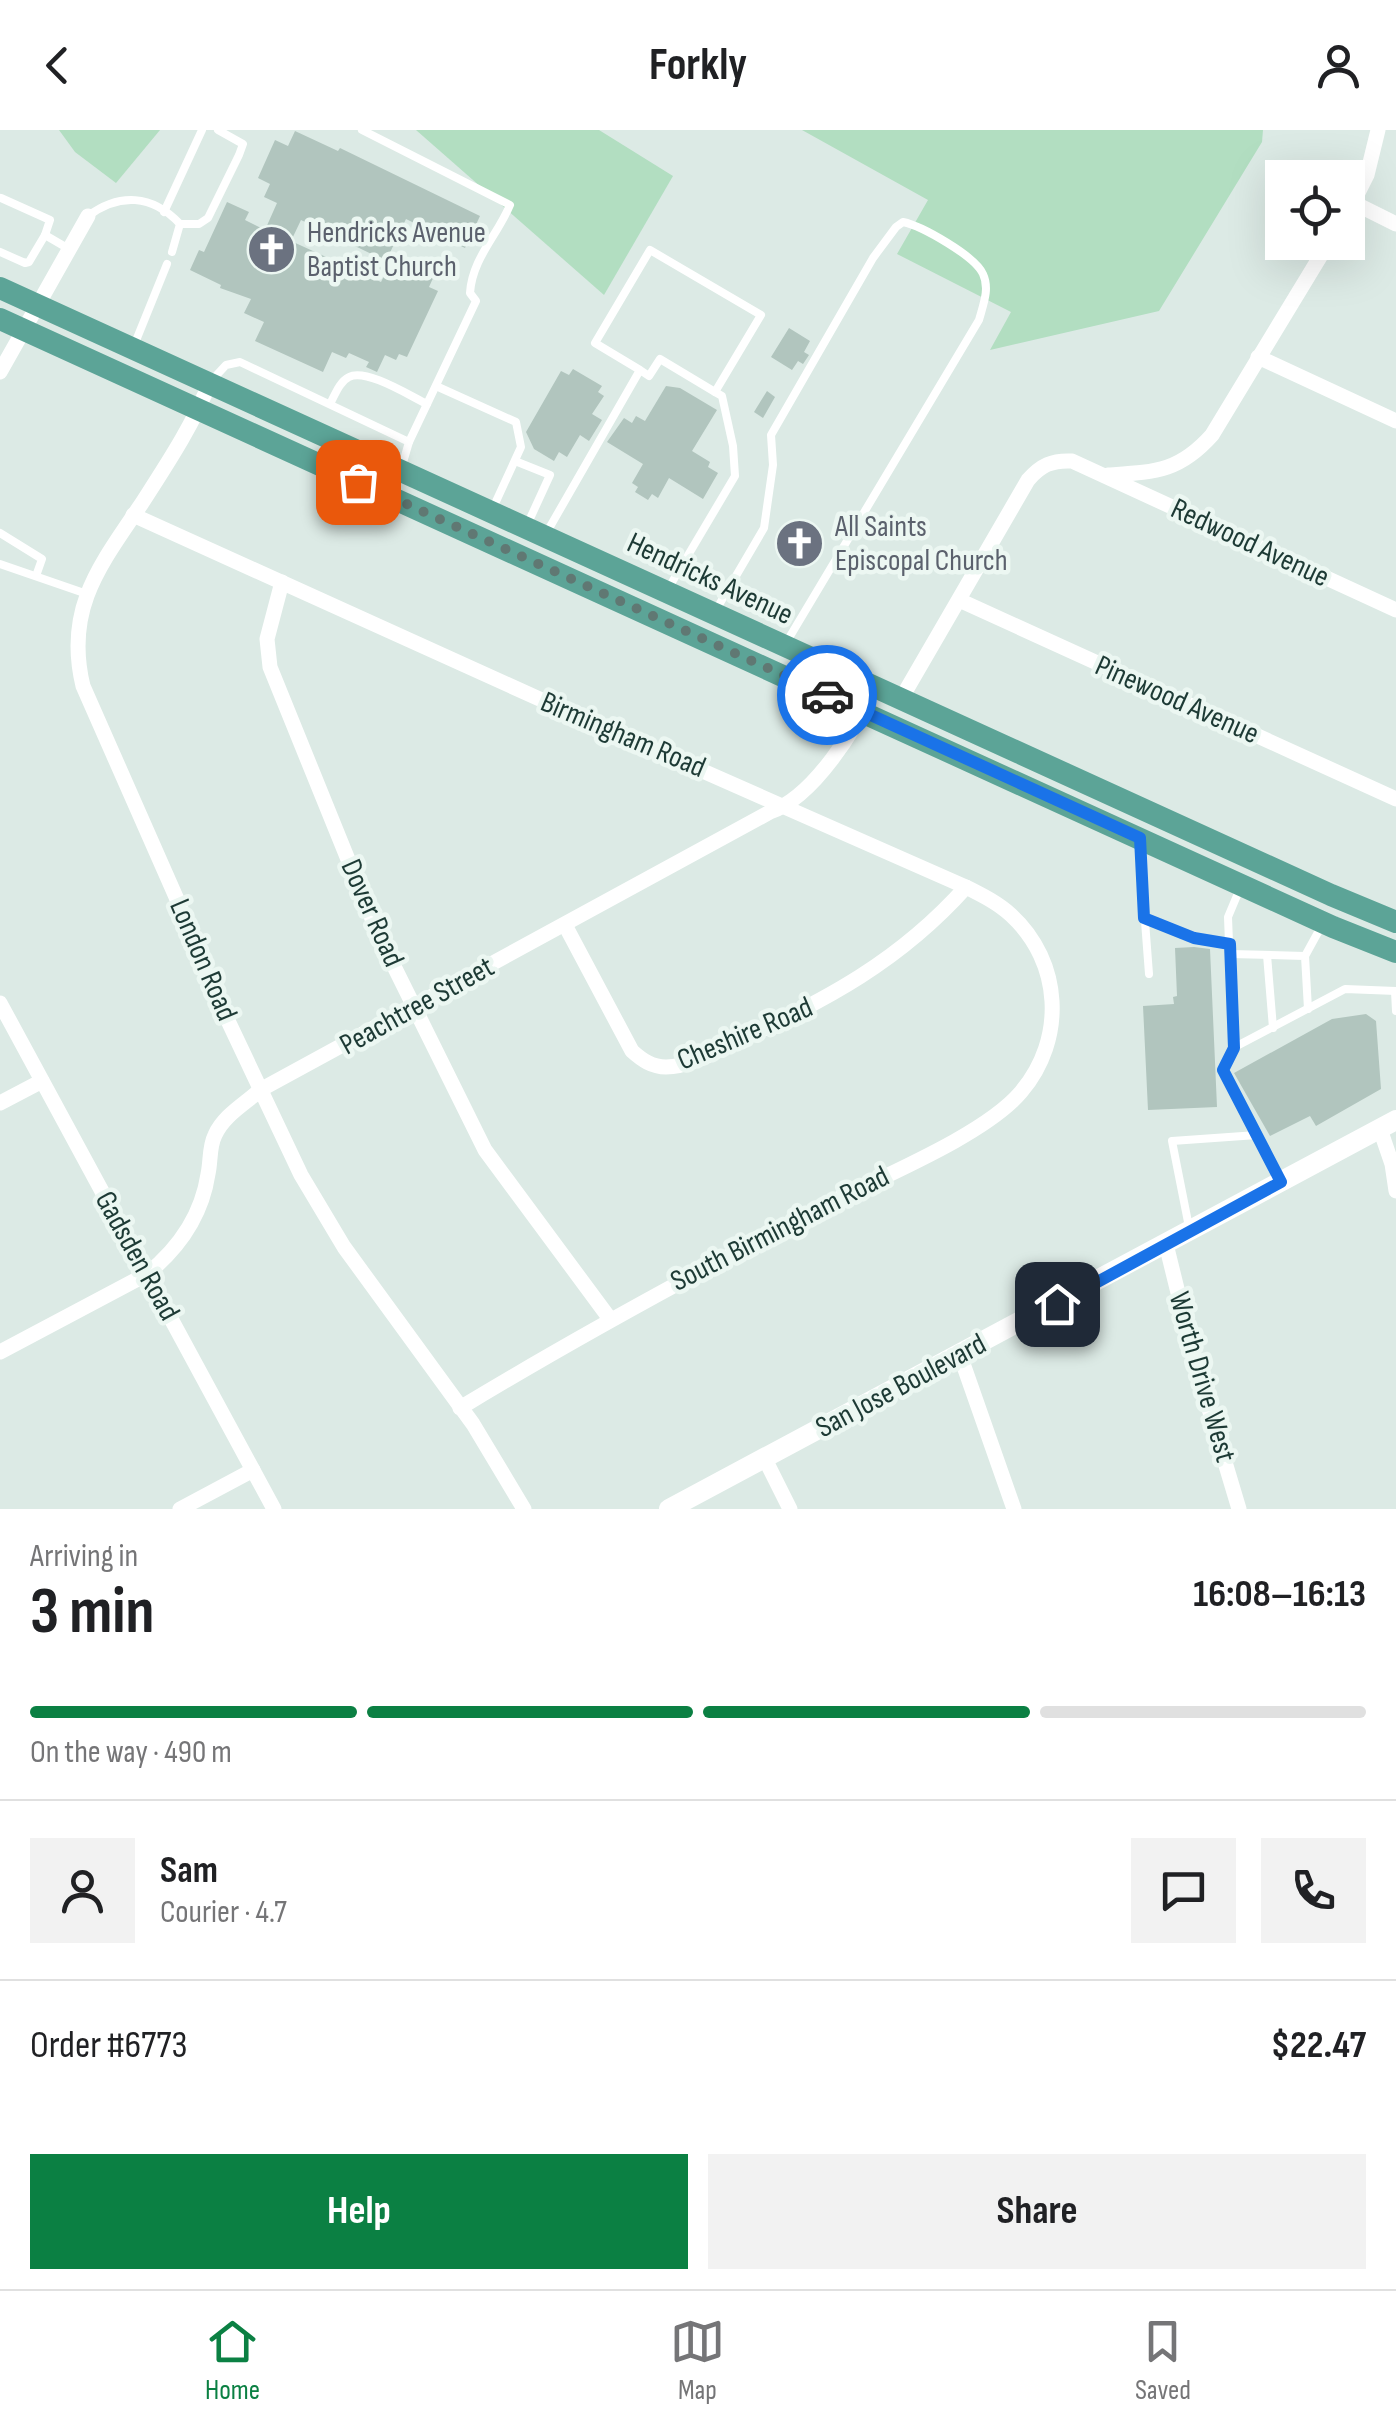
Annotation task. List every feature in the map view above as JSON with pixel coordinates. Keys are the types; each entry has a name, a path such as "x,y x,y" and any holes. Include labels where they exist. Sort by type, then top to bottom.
{"main road":[{"name":"Hendricks Avenue","path":"0,288 1396,922"},
{"name":"Hendricks Avenue","path":"0,319 1396,952"},
{"path":"390,496 401,472"},
{"path":"535,532 538,563"},
{"path":"702,639 714,614"},
{"path":"1146,841 1165,818"}],"street":[{"path":"1365,177 1378,130"},
{"path":"1365,213 1396,224"},
{"path":"0,372 6,349 23,330 88,216"},
{"path":"1104,476 1167,469 1185,460 1212,435 1318,260"},
{"path":"1258,357 1396,421"},
{"name":"London Road","path":"210,382 199,410 106,554 87,594 76,638 77,661 84,686 204,970 295,1164 344,1247 460,1408 524,1509"},
{"name":"Redwood Avenue","path":"901,699 1028,480 1038,468 1059,460 1072,461 1396,610"},
{"path":"1167,469 1168,506"},
{"name":"Birmingham Road","path":"133,515 966,887 1010,913 1028,933 1045,965 1053,1012"},
{"name":"Dover Road","path":"282,582 267,639 270,666 379,936 485,1150 610,1319"},
{"name":"Pinewood Avenue","path":"959,600 1396,799"},
{"name":"Peachtree Street","path":"0,1352 148,1274 174,1250 201,1202 214,1134 224,1120 260,1090 785,807 818,776 864,712 875,688"},
{"name":"Cheshire Road","path":"564,925 632,1050 642,1060 664,1067 678,1066 826,1000 902,947 966,887"},
{"name":"Gadsden Road","path":"0,1002 274,1509"},
{"name":"South Birmingham Road","path":"460,1408 610,1319 990,1118 1018,1095 1040,1064 1053,1012"},
{"path":"0,1103 42,1081"},
{"path":"1388,1124 1396,1191"},
{"name":"San Jose Boulevard","path":"669,1509 1388,1124"},
{"name":"Worth Drive West","path":"1166,1244 1195,1362 1239,1509"},
{"path":"960,1355 1014,1509"},
{"path":"766,1459 790,1509"},
{"path":"180,1509 253,1470"}],"lane":[{"path":"164,212 202,130"},
{"path":"88,216 105,203 125,198 151,204 180,224 199,224 208,218 243,144 236,133 218,130"},
{"path":"362,130 510,205 490,246 471,273 470,293 476,301 409,442 401,472"},
{"path":"4,212 5,200 50,220 30,262 2,253 9,244"},
{"path":"20,220 26,209"},
{"path":"714,614 764,528 773,465 771,435 873,258 896,227 904,222 917,225 982,271 986,292 978,320 784,646"},
{"path":"172,252 180,224"},
{"path":"45,235 69,249"},
{"path":"667,592 736,476 722,396 660,359 650,376 595,343 650,250 761,315 716,392"},
{"path":"133,348 167,264"},
{"path":"210,382 226,364 240,362 409,442"},
{"path":"535,532 640,370"},
{"path":"330,404 341,384 352,375 365,375 427,404"},
{"path":"436,386 516,422 521,448 491,512"},
{"path":"515,461 550,475 535,532"},
{"path":"0,533 42,559 36,576"},
{"path":"0,564 87,594"},
{"path":"1146,841 1144,918 1149,974"},
{"path":"1242,885 1228,917 1234,1048 1223,1070 1281,1182"},
{"path":"1144,918 1230,949 1306,956"},
{"path":"1308,1009 1306,956 1324,922"},
{"path":"1267,955 1273,1028"},
{"path":"1234,1048 1344,990 1396,991 1396,1011"},
{"path":"1190,1231 1172,1141 1257,1135"}],"green space":[{"path":"59,130 160,130 116,183 75,152"},
{"path":"416,130 599,130 673,176 604,295"},
{"path":"802,130 1263,130 1262,142 1159,311 990,350 1011,312 897,254 928,200"}],"building":[{"path":"295,131 338,151 340,148 480,216 465,248 406,219 386,261 301,220 291,241 381,282 393,258 434,276 429,287 438,291 407,357 399,354 396,360 385,355 377,372 366,367 369,362 349,353 346,358 332,352 323,372 255,341 264,322 244,313 251,299 220,288 221,285 190,270 199,250 204,252 227,202 249,212 245,220 265,230 277,203 264,197 270,184 258,178 275,140 288,146"},
{"path":"789,328 810,341 804,352 809,355 792,370 771,357"},
{"path":"573,369 602,386 598,392 604,396 592,414 602,420 589,441 580,435 567,457 559,452 554,461 534,449 526,432 561,371 569,375"},
{"path":"666,386 680,388 717,410 692,451 710,462 708,467 718,473 703,499 669,478 658,498 652,494 648,500 635,492 638,487 632,483 643,464 607,442 624,418 632,423 636,416 645,421"},
{"path":"767,391 775,397 763,418 754,412"},
{"path":"1175,948 1210,949 1217,1107 1148,1110 1143,1006 1174,1004"},
{"path":"1366,1014 1376,1021 1381,1089 1316,1126 1310,1116 1270,1136 1234,1073 1332,1019"}],"way so far":[{"path":"358,482 827,695"}],"place":[{"name":"Hendricks Avenue Baptist Church","path":"272,250"},
{"name":"All Saints Episcopal Church","path":"800,544"}],"route":[{"path":"827,695 1140,838 1144,918 1194,938 1230,944 1234,1048 1223,1070 1281,1182 1057,1304"}]}
